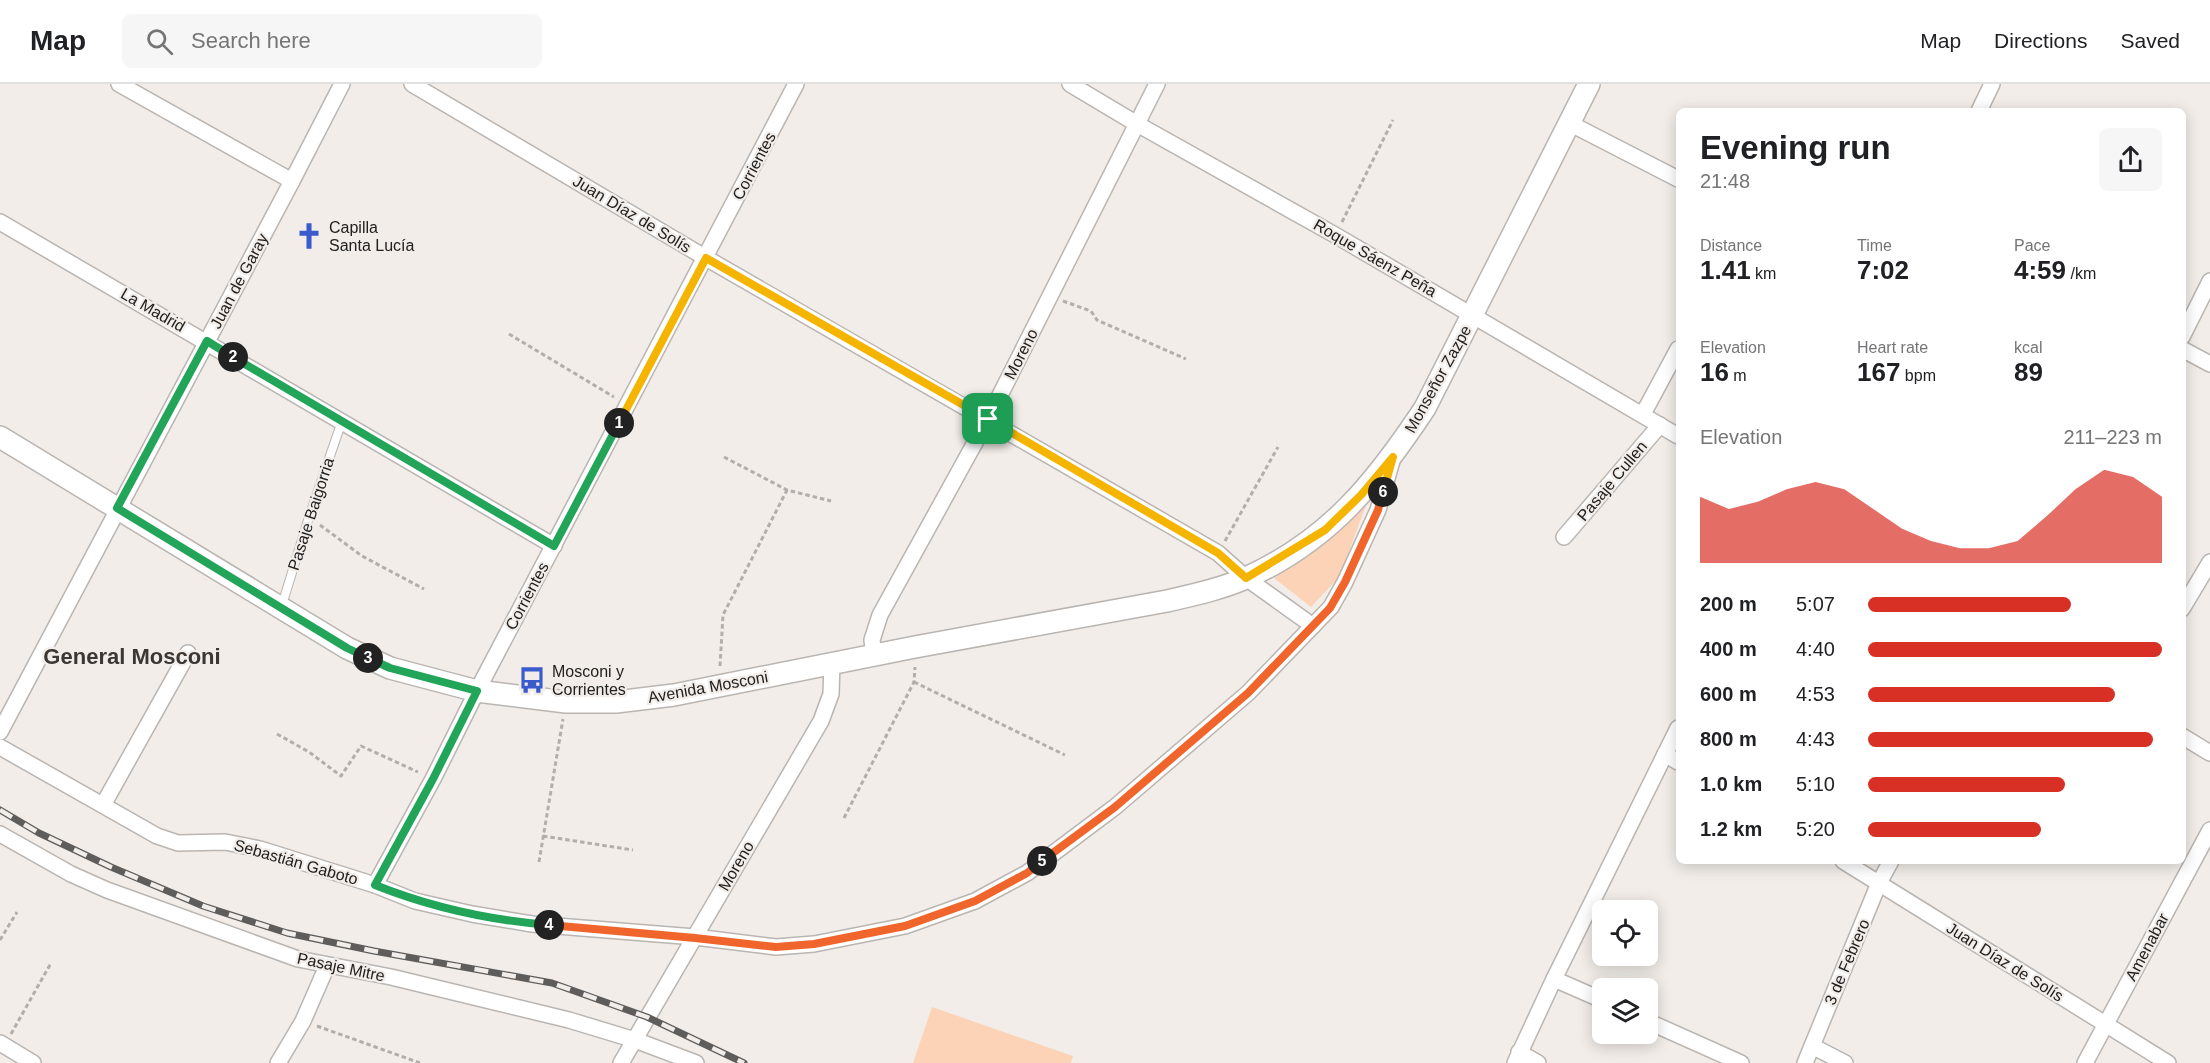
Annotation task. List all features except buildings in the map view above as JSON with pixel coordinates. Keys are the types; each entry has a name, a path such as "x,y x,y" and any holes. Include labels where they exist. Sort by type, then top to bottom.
{"street":[{"path":"119,84 292,181"},
{"name":"Juan de Garay","path":"0,732 342,84"},
{"name":"Juan Díaz de Solís","path":"412,84 706,258 1218,553 1246,578 1313,626"},
{"name":"Corrientes","path":"375,885 433,779 796,84"},
{"name":"Roque Sáenz Peña","path":"1070,84 1335,235 1676,435"},
{"name":"Moreno","path":"874,655 872,640 880,615 988,419 1157,84"},
{"name":"Monseñor Zazpe","path":"1115,807 1248,693 1330,608 1345,582 1378,510 1393,457 1425,408 1571,124 1589,84"},
{"path":"1980,108 1992,84"},
{"path":"1571,124 1676,177"},
{"name":"La Madrid","path":"0,222 554,546"},
{"path":"2186,330 2210,282"},
{"path":"2186,351 2210,364"},
{"name":"Pasaje Cullen","path":"1643,414 1676,353"},
{"name":"Pasaje Cullen","path":"1564,537 1660,425"},
{"name":"Avenida Mosconi","path":"0,437 347,648 390,668 477,691 566,702 616,702 674,695 1203,593 1246,578 1325,530 1361,495 1393,457"},
{"path":"2186,602 2210,562"},
{"path":"103,805 188,653"},
{"name":"Moreno","path":"621,1063 821,721 831,694 832,663"},
{"path":"1538,1063 1517,1058 1554,979 1672,758 1676,738"},
{"path":"2186,738 2210,753"},
{"name":"Sebastián Gaboto","path":"0,747 157,836 178,843 225,842 260,849 375,885 415,901 512,921 776,947 814,944 905,926 975,901 1027,873 1115,807"},
{"name":"Pasaje Mitre","path":"0,834 71,874 107,890 298,959 391,977 569,1020 635,1040 696,1063"},
{"name":"Amenabar","path":"2085,1063 2208,840"},
{"name":"Juan Díaz de Solís","path":"1848,864 2168,1063"},
{"name":"3 de Febrero","path":"1805,1063 1890,864"},
{"path":"278,1063 303,1021 327,966"},
{"path":"1554,979 1592,996"},
{"path":"1658,1026 1741,1063"},
{"path":"2,1044 33,1063"},
{"path":"1812,1046 1845,1063"}],"lane":[{"name":"Pasaje Baigorria","path":"281,608 342,422"}],"path":[{"path":"1335,235 1393,120"},
{"path":"1050,297 1091,311 1097,320 1186,359"},
{"path":"509,334 628,406"},
{"path":"1218,553 1278,447"},
{"path":"724,457 787,490 831,501"},
{"path":"718,686 723,615 787,490"},
{"path":"309,517 362,556 424,589"},
{"path":"844,818 914,682 915,647"},
{"path":"914,682 1065,755"},
{"path":"539,862 566,702"},
{"path":"277,734 309,752 341,776 362,746 433,779"},
{"path":"543,836 633,850"},
{"path":"0,940 17,912"},
{"path":"2,1044 51,963"},
{"path":"303,1021 420,1063"}],"shaded area":[{"path":"1366,505 1340,576 1311,607 1274,578 1337,533"},
{"path":"932,1007 1073,1056 1071,1063 913,1063"}],"railway":[{"path":"0,810 39,833 203,906 287,933 552,983 647,1017 744,1063"}],"place":[{"name":"Capilla Santa Lucía","path":"309,236"},
{"name":"Mosconi y Corrientes","path":"532,680"}],"district":[{"name":"General Mosconi","path":"132,656"}],"route":[{"path":"706,258 988,419 1218,553 1246,578 1325,530 1361,495 1393,457 1378,510 1345,582 1330,608 1248,693 1115,807 1027,873 975,901 905,926 814,944 776,947 532,924 415,901 375,885 433,779 477,691 390,668 347,648 117,508 207,341 554,546 706,258"}]}
